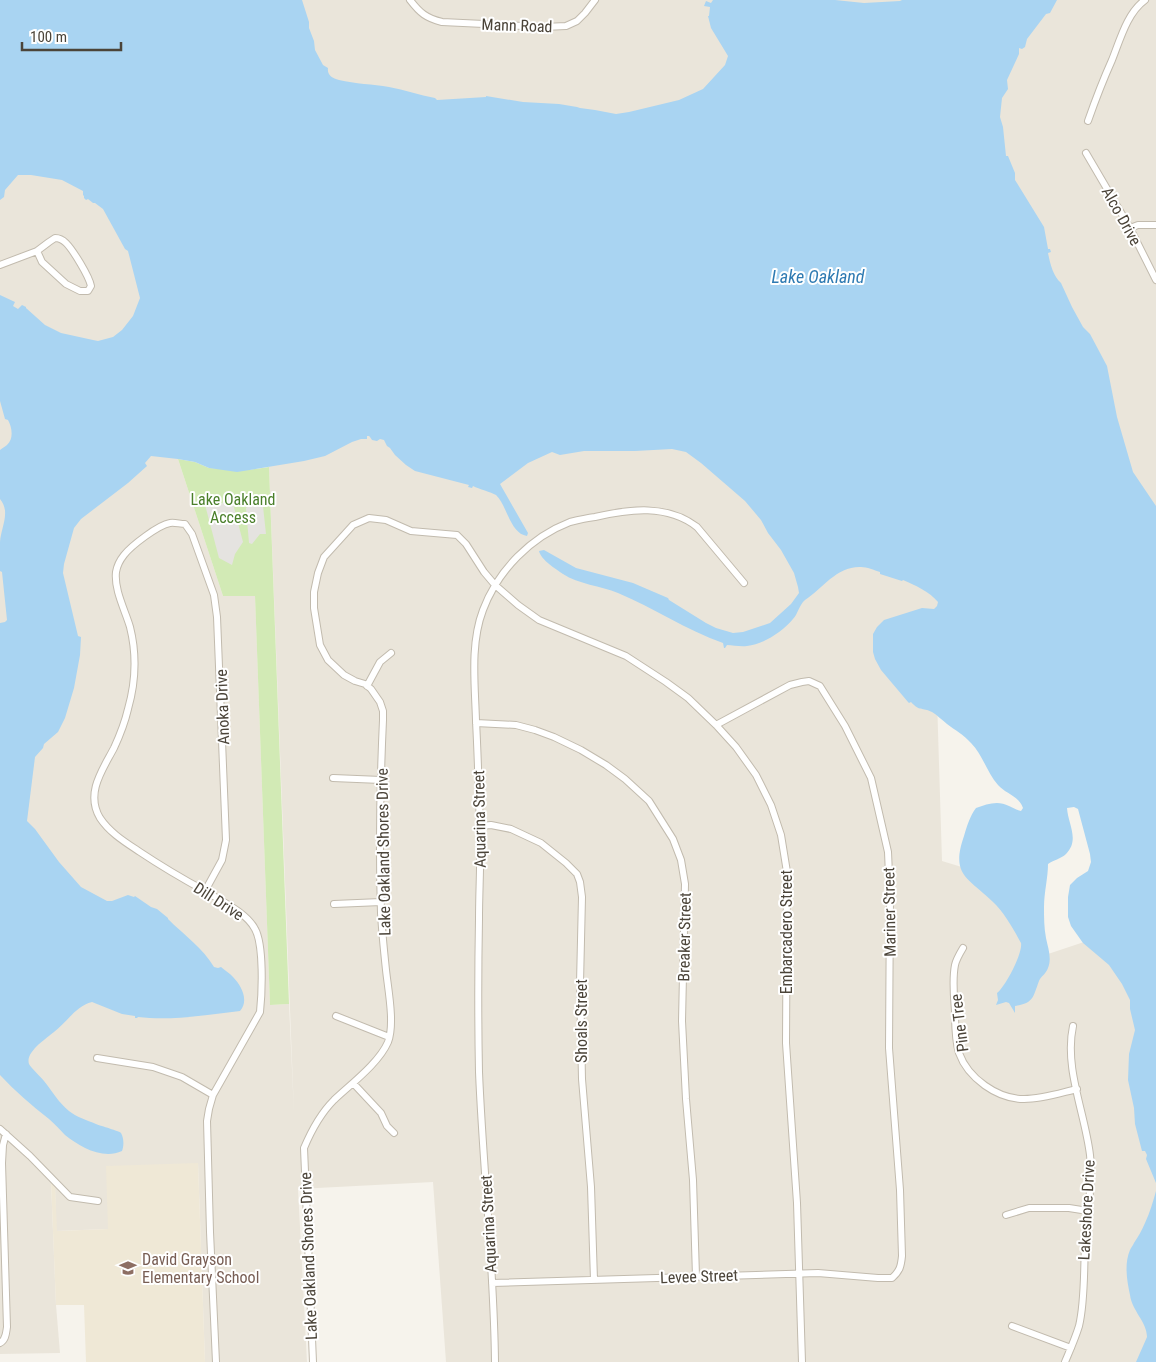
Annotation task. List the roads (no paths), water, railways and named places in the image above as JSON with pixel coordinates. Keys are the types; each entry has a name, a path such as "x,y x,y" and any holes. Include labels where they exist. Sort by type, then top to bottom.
{"street":[{"name":"Mann Road","path":"410,0 428,18 442,22 556,27 566,26 576,20 585,13 595,0"},
{"path":"1088,122 1124,31 1132,15 1145,0"},
{"name":"Alco Drive","path":"1086,153 1130,228 1156,280"},
{"path":"1130,228 1138,225 1156,224"},
{"path":"0,265 37,251 55,238 60,238 66,242 89,279 91,286 88,291 80,292 66,284 42,262 37,251"},
{"name":"Aquarina Street","path":"495,1362 478,1027 480,826 475,660 477,628 483,608 499,578 525,549 549,532 574,521 614,513 652,510 676,515 688,520 744,583"},
{"name":"Lake Oakland Shores Drive","path":"313,1362 304,1148 312,1128 320,1116 369,1068 383,1051 391,1030 381,902 379,812 383,711 377,696 367,686 344,675 328,660 320,645 314,608 314,592 318,573 324,557 353,525 369,518 377,518 411,531 457,535 466,544 495,585"},
{"name":"Dill Drive","path":"185,524 170,523 159,528 132,548 118,565 116,574 117,587 134,646 136,669 125,721 114,748 98,775 94,791 97,811 101,819 115,835 205,892 227,903 246,918 256,930 259,940 262,999 260,1012 213,1094 209,1109 207,1132 216,1362"},
{"name":"Anoka Drive","path":"185,524 192,534 214,595 219,651 226,840 222,860 205,892"},
{"name":"Embarcadero Street","path":"495,585 518,605 540,620 626,656 688,698 736,747 756,775 771,805 781,834 787,872 786,1043 796,1186 802,1362"},
{"path":"367,686 380,662 391,653"},
{"name":"Mariner Street","path":"716,725 790,685 809,681 820,686 846,726 871,778 888,852 890,897 889,1048 900,1190 901,1267"},
{"name":"Breaker Street","path":"476,723 516,725 535,730 554,736 606,764 649,801 673,839 685,884 682,1020 693,1180 696,1276"},
{"path":"333,778 381,780"},
{"name":"Shoals Street","path":"480,826 491,825 511,829 541,844 566,863 577,874 580,882 582,897 580,983 582,1079 591,1187 594,1280"},
{"path":"334,904 381,902"},
{"name":"Pine Tree","path":"962,948 955,964 955,1016 959,1053 979,1081 990,1089 1010,1097 1023,1099 1077,1089"},
{"path":"336,1016 389,1037"},
{"name":"Lakeshore Drive","path":"1065,1362 1079,1326 1082,1305 1084,1243 1092,1178 1090,1154 1071,1052 1073,1026"},
{"path":"97,1058 153,1068 182,1077 213,1094"},
{"path":"353,1082 381,1113 394,1133"},
{"path":"0,1129 30,1156 70,1197 98,1201"},
{"path":"0,1343 6,1336 7,1327 2,1163 3,1144 6,1134"},
{"path":"1006,1215 1029,1208 1068,1208 1088,1211"},
{"name":"Levee Street","path":"492,1283 818,1273 892,1278 901,1267"},
{"path":"1012,1326 1071,1348"}],"water":[{"name":"Lake Oakland","path":"0,0 302,0 315,50 323,65 328,68 329,74 336,79 395,88 437,100 486,96 523,102 559,104 616,114 679,100 703,89 725,65 728,56 711,28 708,16 710,7 704,6 706,1 711,3 713,0 835,0 864,3 902,0 1057,0 1050,13 1046,14 1027,39 1025,47 1019,48 1019,54 1007,80 1008,89 1002,98 1000,117 1006,156 1008,156 1015,173 1015,180 1044,227 1048,249 1051,252 1048,253 1054,273 1083,327 1090,334 1107,366 1117,417 1133,472 1156,506 1156,1183 1146,1159 1147,1155 1145,1151 1142,1151 1135,1124 1134,1108 1128,1080 1129,1054 1135,1030 1130,1000 1109,965 1083,943 1071,926 1068,917 1070,885 1088,871 1091,862 1078,809 1074,807 1067,808 1073,838 1070,849 1064,856 1048,864 1044,907 1045,930 1050,957 1048,968 1040,979 1032,998 1026,1003 1015,1006 1015,1013 1009,1003 996,1005 998,1000 997,993 1013,969 1021,943 1001,911 964,875 959,860 960,849 969,821 976,808 997,803 1005,804 1021,811 1023,808 1019,801 998,785 979,753 968,740 932,712 908,702 881,670 873,652 873,634 884,620 922,608 934,609 938,602 935,598 903,580 880,574 880,572 868,568 852,568 837,574 805,600 793,619 772,637 753,645 727,645 724,648 723,643 696,632 631,599 583,583 563,574 549,564 540,554 539,551 544,550 576,568 633,583 668,598 716,628 733,633 743,632 770,623 791,604 799,593 794,573 761,520 745,501 686,452 672,449 584,451 560,455 552,452 528,463 500,484 528,533 527,536 521,534 513,525 496,495 473,486 472,488 468,487 469,485 415,471 395,455 384,440 372,440 369,436 367,436 367,439 352,442 325,456 237,472 209,468 195,462 151,456 145,463 147,466 81,519 74,528 63,573 78,636 81,637 80,655 74,688 65,718 58,732 44,744 35,757 27,821 81,887 107,901 128,895 135,896 168,918 199,948 214,967 221,967 232,976 242,989 244,1003 240,1011 189,1017 135,1018 135,1016 122,1014 92,1002 76,1011 33,1050 30,1055 29,1064 62,1104 78,1117 121,1133 123,1137 122,1151 107,1154 100,1153 78,1144 23,1098 0,1075 0,623 7,620 2,572 0,571 0,542 5,520 5,509 0,499 0,450 11,440 12,433 8,420 5,419 0,401 0,295 15,302 13,306 18,309 22,305 26,307 45,325 61,333 98,341 113,337 122,330 133,316 140,298 128,251 125,249 103,209 88,199 86,200 83,191 62,180 18,175 5,190 4,197 0,200"},
{"path":"1156,1191 1156,1362 1136,1362 1147,1337 1145,1326 1131,1301 1127,1278 1127,1261 1130,1250 1147,1219"}],"place":[{"name":"David Grayson Elementary School","path":"128,1268"}],"park label":[{"name":"Lake Oakland Access","path":"233,508"}]}
